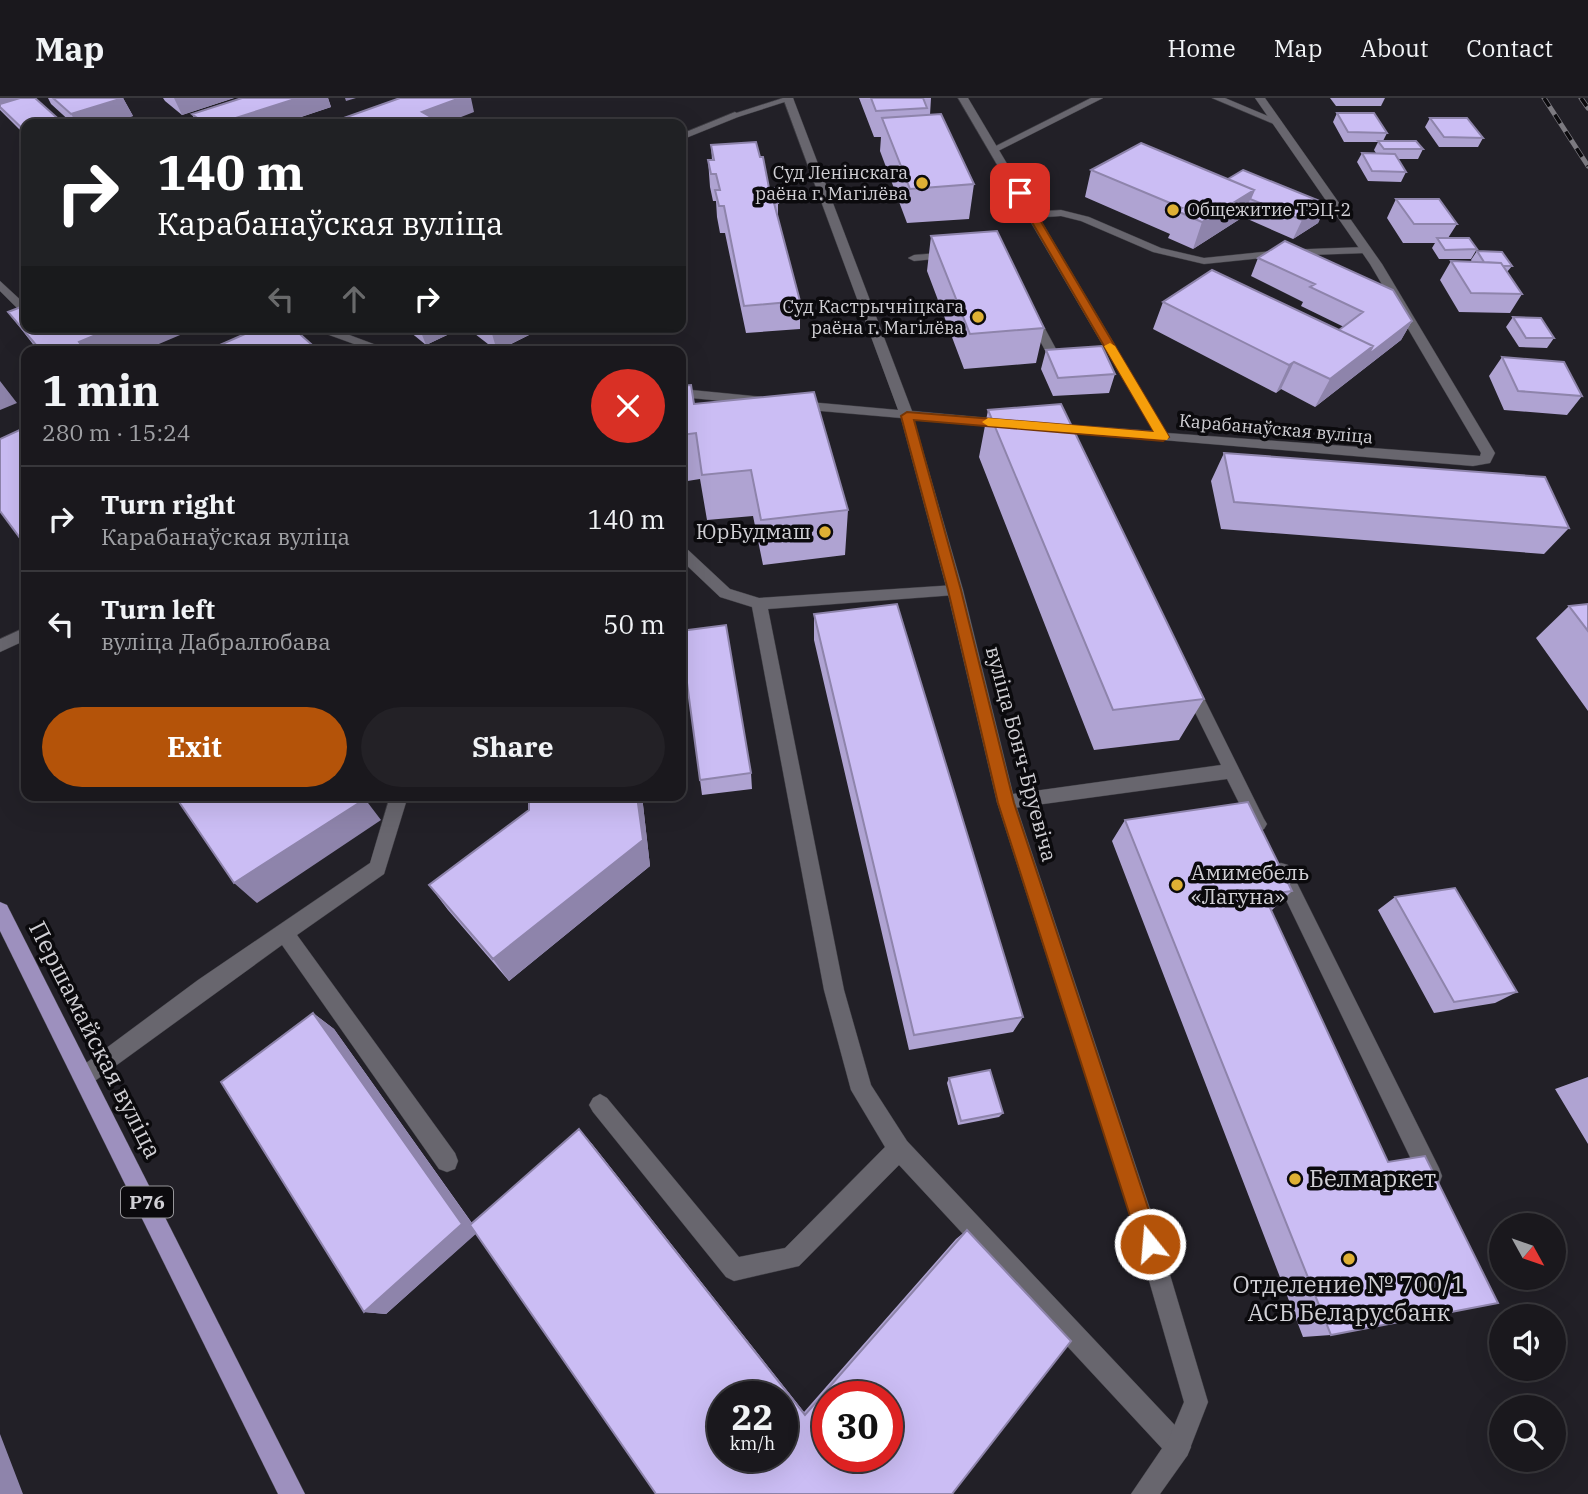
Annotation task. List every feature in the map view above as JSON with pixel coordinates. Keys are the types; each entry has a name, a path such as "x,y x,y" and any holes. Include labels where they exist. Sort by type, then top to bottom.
{"main road":[{"name":"Першамайская вуліца","path":"0,911 85,1076 292,1494"}],"street":[{"path":"686,135 735,115 789,98"},
{"name":"вуліца Бонч-Бруевіча","path":"789,98 807,154 907,416 955,590 1006,803 1142,1218 1196,1402 1178,1447 1144,1494"},
{"path":"963,98 1032,215 1101,352 1163,437"},
{"path":"995,149 1098,98"},
{"path":"1216,98 1277,122"},
{"path":"1260,98 1366,250"},
{"path":"1032,215 1061,213 1085,219 1157,250 1204,261 1282,253 1366,250"},
{"name":"Карабанаўская вуліца","path":"686,394 1030,426 1066,434 1163,437 1473,462 1485,460 1488,453 1366,250"},
{"path":"914,258 963,254"},
{"path":"0,284 21,307"},
{"path":"1023,297 1052,353 1101,352"},
{"path":"259,346 290,333"},
{"path":"333,333 371,346"},
{"path":"686,557 725,593 759,604 955,590"},
{"path":"759,604 834,990 862,1090 899,1149 1178,1447"},
{"path":"0,646 21,636"},
{"path":"1183,673 1437,1189"},
{"path":"1006,803 1231,771"},
{"path":"85,1076 205,987 378,868 398,801"},
{"path":"285,934 447,1161"},
{"path":"600,1105 734,1269 791,1258 899,1149"}],"building":[{"path":"20,98 35,98 59,119 21,119 21,127 0,104"},
{"path":"53,98 123,98 71,114"},
{"path":"242,98 298,98 233,119 198,119 192,114"},
{"path":"400,98 460,98 422,112 434,119 341,119"},
{"path":"871,98 923,98 927,108 876,111"},
{"path":"1337,113 1374,113 1387,133 1348,132"},
{"path":"941,114 974,184 910,189 882,118"},
{"path":"1430,118 1467,118 1483,138 1444,137"},
{"path":"1378,141 1416,141 1423,149 1384,149"},
{"path":"756,142 760,157 763,157 769,188 774,188 778,203 774,203 800,301 744,306 724,206 719,206 715,190 720,190 716,174 711,174 708,160 714,160 711,145"},
{"path":"1141,143 1254,190 1202,222 1177,211 1182,208 1091,170"},
{"path":"1362,153 1395,154 1406,172 1372,171"},
{"path":"1243,170 1327,204 1302,220 1250,199 1254,190 1228,179"},
{"path":"1396,199 1439,199 1457,224 1414,224"},
{"path":"997,231 1044,328 970,334 931,236"},
{"path":"1437,238 1469,238 1477,249 1445,250"},
{"path":"1285,241 1393,290 1412,321 1368,355 1373,346 1339,330 1363,312 1310,287 1315,284 1258,258"},
{"path":"1477,251 1502,252 1512,266 1484,262"},
{"path":"1451,261 1501,263 1522,294 1471,293"},
{"path":"1212,270 1373,346 1330,379 1294,362 1289,365 1163,302"},
{"path":"21,307 21,327 8,312"},
{"path":"1513,317 1541,318 1554,338 1526,338"},
{"path":"26,333 101,333 79,342 82,346 37,346"},
{"path":"247,333 299,333 313,346 218,346"},
{"path":"1102,346 1115,374 1058,378 1046,350"},
{"path":"1502,357 1564,362 1582,396 1518,391"},
{"path":"691,385 694,404 814,392 848,510 761,520 751,470 702,475 696,433 686,434 686,386"},
{"path":"1061,404 1204,699 1113,710 988,410"},
{"path":"21,429 21,539 0,511 0,439"},
{"path":"1224,453 1545,477 1569,528 1234,502"},
{"path":"897,604 1023,1017 914,1035 814,614"},
{"path":"1588,604 1588,631 1569,606"},
{"path":"726,625 751,773 700,780 686,675 686,630"},
{"path":"178,801 362,801 234,883"},
{"path":"529,801 638,801 643,840 493,959 429,885 529,810"},
{"path":"1248,802 1292,891 1264,895 1388,1162 1425,1156 1489,1285 1489,1290 1498,1303 1331,1335 1125,820"},
{"path":"1455,888 1517,992 1454,1002 1395,897"},
{"path":"313,1013 462,1224 364,1312 221,1082"},
{"path":"990,1070 1003,1113 961,1121 949,1078"},
{"path":"579,1129 778,1381 707,1381 707,1472 798,1472 798,1406 805,1415 812,1407 812,1472 903,1472 903,1381 835,1381 967,1230 1071,1341 952,1494 656,1494 470,1225"}],"railway":[{"path":"1544,98 1588,166"},
{"path":"1581,98 1588,108"}],"slow traffic":[{"path":"988,422 1163,437 1110,346"}],"place":[{"name":"Суд Ленінскага раёна г. Магілёва","path":"922,183"},
{"name":"Общежитие ТЭЦ-2","path":"1173,210"},
{"name":"Суд Кастрычніцкага раёна г. Магілёва","path":"978,317"},
{"name":"ЮрБудмаш","path":"825,532"},
{"name":"Амимебель «Лагуна»","path":"1177,885"},
{"name":"Белмаркет","path":"1295,1179"},
{"name":"Отделение № 700/1 АСБ Беларусбанк","path":"1349,1259"}],"route":[{"path":"1020,193 1163,437 907,416 955,590 1006,803 1150,1244"}]}
